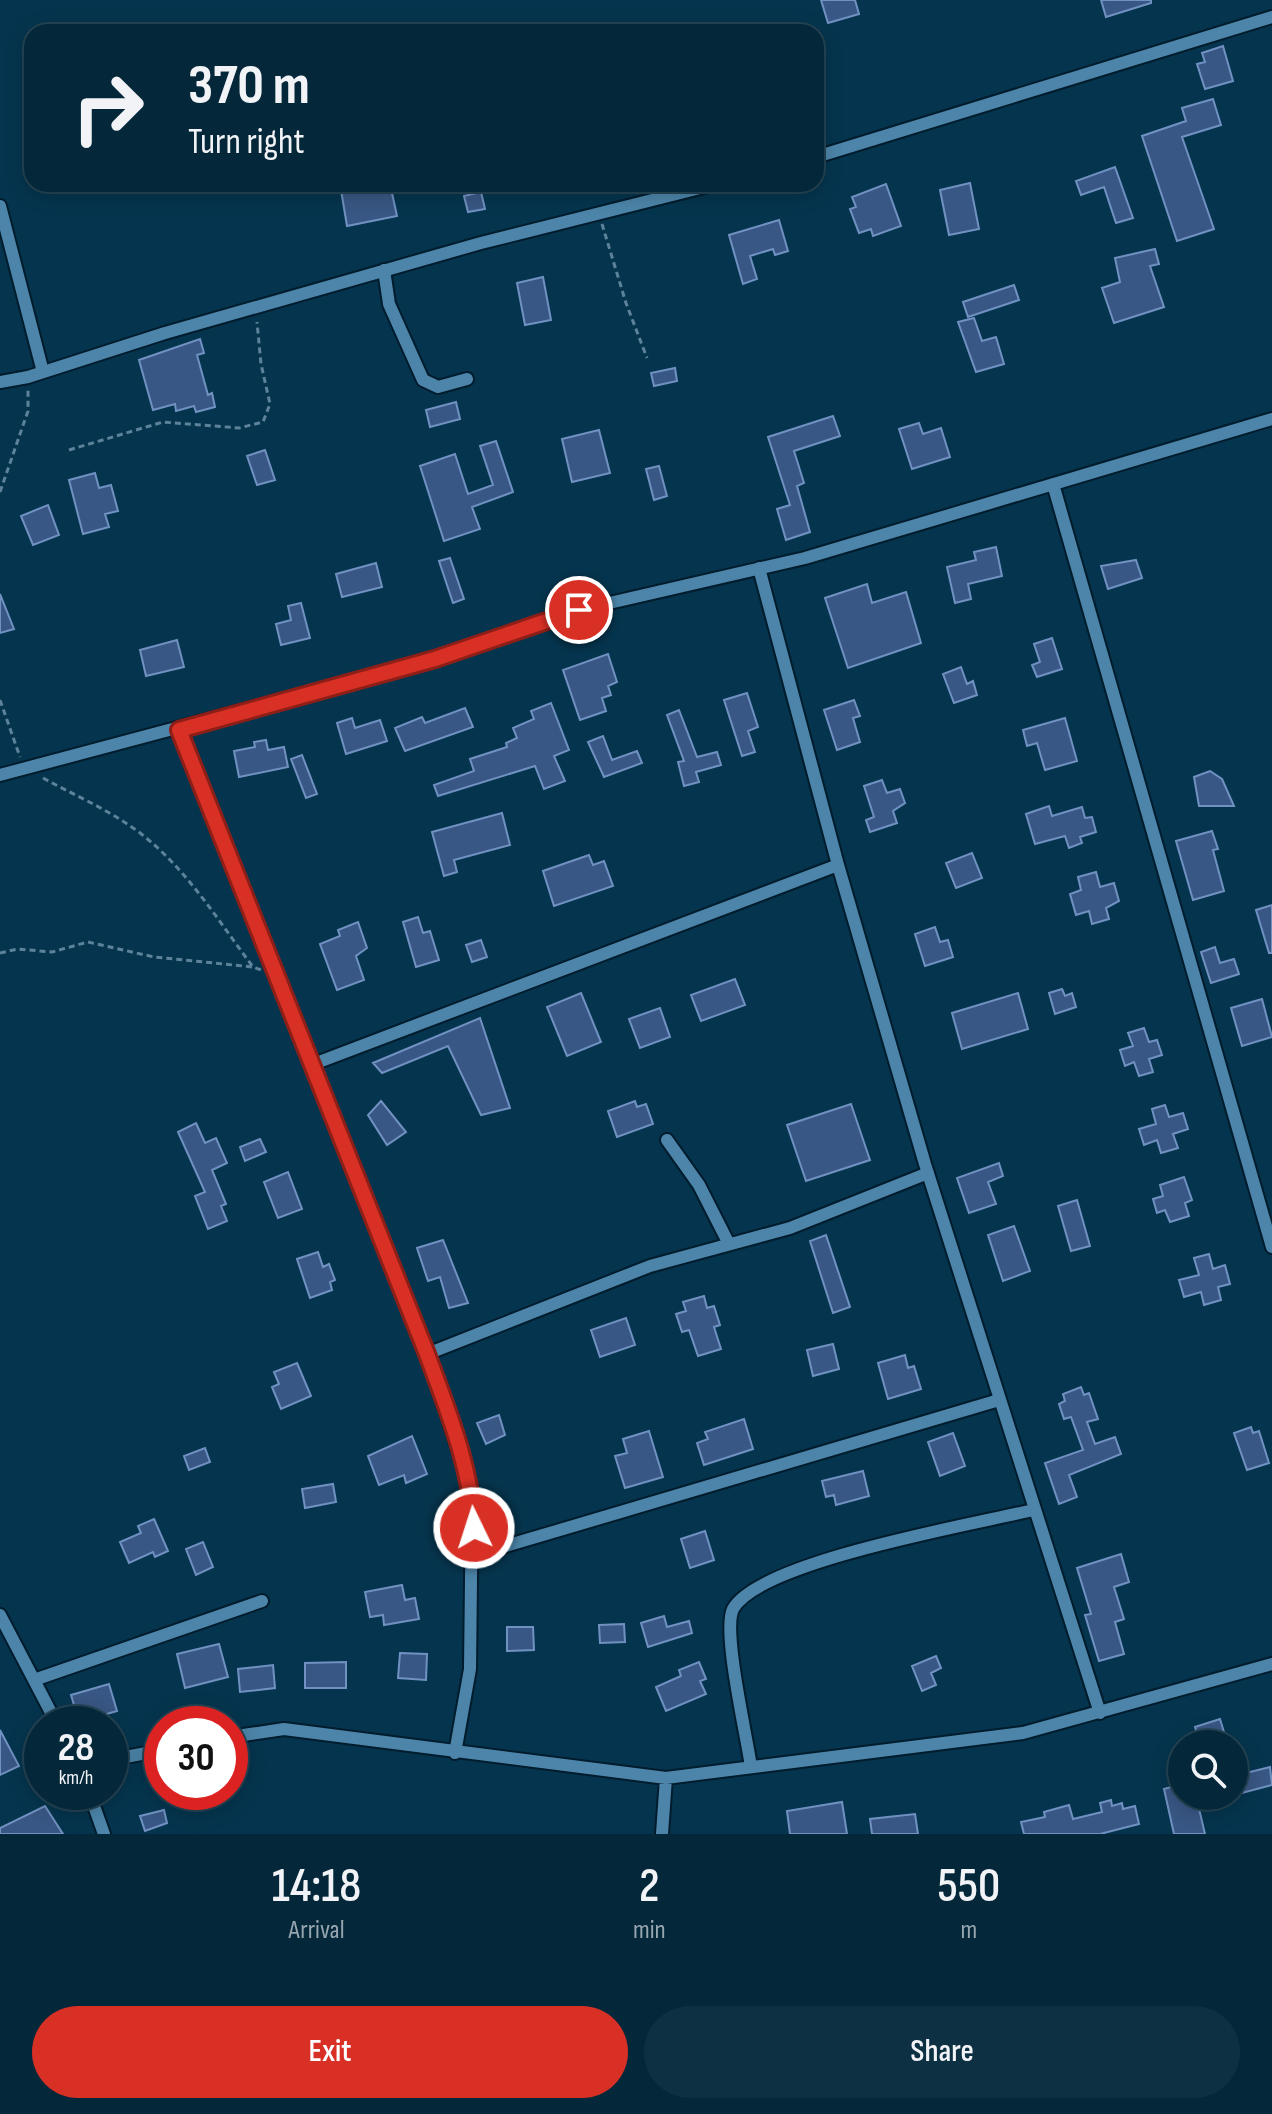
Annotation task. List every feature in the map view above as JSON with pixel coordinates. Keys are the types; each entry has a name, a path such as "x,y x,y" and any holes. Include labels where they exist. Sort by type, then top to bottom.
{"street":[{"path":"824,155 1272,17"},
{"path":"0,382 28,377 165,333 254,310 384,270 684,192"},
{"path":"0,206 43,372"},
{"path":"384,270 389,304 423,380 438,387 467,379"},
{"path":"0,775 179,730 435,659 579,610 759,568 928,523 1272,419"},
{"path":"1053,484 1272,1247"},
{"path":"759,568 838,865 928,1173 1100,1713"},
{"path":"179,730 427,1354 472,1492 470,1669 455,1753"},
{"path":"311,1065 838,865"},
{"path":"667,1140 699,1185 729,1244"},
{"path":"427,1354 650,1266 842,1210 928,1173"},
{"path":"472,1556 999,1400"},
{"path":"751,1767 730,1633 733,1609 755,1587 843,1555 1033,1510"},
{"path":"34,1680 262,1601"},
{"path":"0,1615 48,1706"},
{"path":"248,1734 284,1729 666,1778 1023,1733 1272,1664"},
{"path":"662,1834 666,1778"},
{"path":"95,1810 104,1834"}],"path":[{"path":"599,213 626,303 647,358"},
{"path":"69,450 163,422 239,428 263,422 270,404 263,381 260,329 254,310"},
{"path":"0,492 28,411 28,377"},
{"path":"0,700 29,768 69,789 149,841 205,897 253,967"},
{"path":"0,953 18,949 52,952 88,942 154,957 253,967 273,972"}],"building":[{"path":"821,0 855,0 859,14 828,23"},
{"path":"1101,0 1151,0 1151,3 1106,17"},
{"path":"1223,46 1233,81 1205,89 1197,64 1205,62 1202,53"},
{"path":"1213,99 1221,125 1182,137 1214,229 1177,241 1142,136 1186,121 1182,108"},
{"path":"1115,167 1133,218 1116,223 1104,187 1081,195 1076,181"},
{"path":"970,183 979,229 949,235 940,190"},
{"path":"886,184 901,226 873,236 871,229 859,233 850,209 856,207 852,197"},
{"path":"341,192 392,192 397,216 347,226"},
{"path":"481,192 485,209 468,212 464,196"},
{"path":"779,220 788,251 775,255 773,249 750,256 757,279 743,284 729,235"},
{"path":"1155,249 1159,264 1150,266 1164,307 1114,323 1102,288 1120,282 1115,258"},
{"path":"543,277 551,320 525,325 517,283"},
{"path":"1014,285 1019,300 968,317 963,302"},
{"path":"974,318 982,341 996,337 1004,364 976,372 958,322"},
{"path":"200,339 204,353 197,355 208,395 212,393 215,407 196,412 194,406 176,411 175,404 153,410 139,360"},
{"path":"675,368 677,381 654,386 651,373"},
{"path":"456,402 460,419 430,427 426,410"},
{"path":"833,416 840,436 794,451 804,483 797,486 810,532 786,540 777,509 790,505 768,437"},
{"path":"919,423 923,434 941,428 950,457 912,469 899,429"},
{"path":"599,430 610,473 572,482 562,439"},
{"path":"496,441 513,492 472,507 480,529 444,541 420,466 455,454 468,494 493,485 480,446"},
{"path":"265,450 275,480 257,485 247,456"},
{"path":"659,466 667,496 654,500 646,469"},
{"path":"95,473 99,488 111,485 118,511 105,514 109,527 83,534 69,480"},
{"path":"48,505 59,535 33,545 21,516"},
{"path":"996,547 1002,576 968,584 971,599 955,603 947,567 976,560 974,552"},
{"path":"450,558 464,599 453,603 439,561"},
{"path":"1136,560 1142,578 1108,589 1101,566"},
{"path":"376,563 382,587 342,597 336,574"},
{"path":"867,584 872,603 906,592 921,643 848,668 825,598"},
{"path":"0,594 14,629 0,633"},
{"path":"301,603 310,638 281,645 276,624 291,620 288,606"},
{"path":"1052,638 1062,669 1037,677 1032,665 1040,662 1034,644"},
{"path":"177,640 184,667 146,676 140,650"},
{"path":"608,654 617,682 608,686 611,695 602,698 606,711 580,720 563,670"},
{"path":"961,667 967,684 973,681 977,695 954,703 943,674"},
{"path":"747,693 758,727 748,731 755,752 742,756 724,700"},
{"path":"854,700 860,716 853,718 860,742 837,750 824,710"},
{"path":"551,703 569,750 554,756 565,781 544,789 535,766 438,796 434,785 474,771 470,759 507,747 506,743 517,738 513,728 534,719 531,711"},
{"path":"465,708 473,727 405,751 395,728 422,717 425,723"},
{"path":"679,710 697,757 717,752 721,765 696,772 699,782 684,786 678,762 684,761 667,715"},
{"path":"352,718 355,728 380,720 387,741 346,754 337,723"},
{"path":"1065,718 1077,761 1045,770 1037,743 1027,746 1023,730"},
{"path":"603,736 612,760 637,751 642,763 604,777 588,742"},
{"path":"266,740 268,750 284,747 288,767 239,777 234,751 255,747 254,742"},
{"path":"302,755 317,794 306,798 291,759"},
{"path":"1210,771 1222,779 1234,806 1199,806 1194,777"},
{"path":"882,780 887,793 900,789 905,803 893,811 897,823 870,832 866,820 874,817 864,786"},
{"path":"1049,806 1052,816 1082,807 1085,818 1092,817 1096,832 1080,837 1082,843 1069,848 1065,836 1035,844 1026,814"},
{"path":"502,813 510,845 454,860 457,872 444,876 432,832"},
{"path":"1212,831 1218,849 1213,850 1224,891 1193,900 1176,841"},
{"path":"972,853 982,878 956,888 946,863"},
{"path":"589,855 593,865 604,861 613,886 554,906 543,871"},
{"path":"1096,872 1100,887 1114,883 1119,901 1106,908 1109,919 1092,924 1089,911 1076,915 1070,894 1081,890 1078,877"},
{"path":"1272,905 1272,953 1269,953 1256,910"},
{"path":"418,917 423,933 430,931 439,960 416,967 403,922"},
{"path":"358,922 367,948 356,956 364,980 337,990 320,944 340,936 338,930"},
{"path":"935,927 940,942 948,940 953,957 925,966 915,934"},
{"path":"481,940 487,957 472,962 466,945"},
{"path":"1215,947 1220,963 1234,959 1239,974 1211,983 1201,952"},
{"path":"735,979 745,1005 701,1021 691,995"},
{"path":"1062,989 1065,996 1072,993 1076,1007 1055,1014 1049,993"},
{"path":"581,993 601,1042 567,1056 547,1007"},
{"path":"1018,993 1028,1029 962,1049 952,1013"},
{"path":"1262,999 1272,1037 1242,1046 1231,1008"},
{"path":"660,1008 670,1037 640,1048 629,1019"},
{"path":"480,1018 510,1108 481,1115 448,1046 382,1073 373,1063"},
{"path":"1144,1028 1149,1042 1157,1040 1162,1055 1149,1059 1153,1072 1139,1076 1134,1062 1125,1066 1120,1050 1133,1046 1128,1033"},
{"path":"381,1101 406,1132 387,1145 368,1115"},
{"path":"635,1101 637,1107 646,1104 653,1124 617,1137 608,1111"},
{"path":"851,1104 870,1160 806,1181 787,1125"},
{"path":"1165,1105 1169,1117 1183,1113 1188,1129 1173,1134 1178,1148 1161,1153 1157,1140 1144,1145 1139,1129 1156,1124 1152,1109"},
{"path":"196,1123 205,1143 216,1138 227,1163 212,1170 226,1204 221,1206 227,1221 208,1229 195,1196 205,1192 178,1132"},
{"path":"260,1139 266,1152 245,1161 240,1147"},
{"path":"999,1163 1003,1176 988,1182 996,1204 969,1213 957,1178"},
{"path":"288,1172 302,1209 278,1218 264,1182"},
{"path":"1184,1177 1192,1200 1185,1203 1189,1216 1170,1222 1165,1210 1157,1213 1153,1199 1163,1196 1160,1185"},
{"path":"1077,1200 1090,1246 1071,1251 1058,1206"},
{"path":"1014,1226 1030,1271 1003,1281 988,1235"},
{"path":"826,1235 850,1307 833,1313 810,1241"},
{"path":"443,1240 468,1303 449,1308 440,1277 428,1281 417,1248"},
{"path":"318,1252 323,1267 329,1264 335,1280 330,1282 332,1290 310,1298 297,1259"},
{"path":"1209,1254 1213,1269 1225,1265 1230,1284 1218,1287 1221,1300 1204,1305 1201,1292 1184,1297 1179,1280 1199,1275 1194,1258"},
{"path":"704,1296 707,1308 714,1306 720,1325 714,1327 721,1349 698,1356 689,1330 682,1332 676,1314 686,1311 683,1302"},
{"path":"626,1318 635,1345 600,1357 591,1330"},
{"path":"833,1344 839,1369 813,1376 807,1350"},
{"path":"905,1355 908,1368 914,1366 921,1389 888,1399 878,1363"},
{"path":"297,1363 311,1396 281,1409 272,1387 279,1384 274,1372"},
{"path":"1081,1387 1084,1395 1089,1393 1098,1419 1087,1422 1095,1444 1115,1437 1121,1454 1069,1475 1077,1497 1059,1504 1045,1463 1083,1450 1071,1417 1064,1419 1059,1404 1065,1401 1063,1394"},
{"path":"499,1415 505,1435 486,1444 477,1423"},
{"path":"744,1419 753,1449 704,1465 697,1443 708,1439 705,1432"},
{"path":"1251,1427 1253,1433 1259,1431 1269,1463 1247,1470 1234,1433"},
{"path":"649,1431 663,1477 625,1488 615,1456 627,1453 623,1439"},
{"path":"953,1433 965,1466 940,1476 928,1442"},
{"path":"412,1436 427,1474 406,1483 404,1475 379,1485 368,1456"},
{"path":"205,1448 210,1462 189,1470 184,1456"},
{"path":"863,1471 869,1496 836,1505 834,1495 826,1497 822,1481"},
{"path":"333,1484 336,1502 305,1508 302,1489"},
{"path":"154,1519 168,1551 155,1557 153,1552 129,1563 120,1542 141,1533 138,1526"},
{"path":"705,1531 714,1560 690,1568 681,1539"},
{"path":"203,1542 213,1567 196,1575 186,1549"},
{"path":"1121,1554 1129,1582 1114,1587 1124,1619 1115,1622 1124,1654 1099,1661 1085,1615 1091,1614 1077,1568"},
{"path":"402,1585 405,1600 415,1598 419,1619 384,1625 383,1615 370,1617 365,1592"},
{"path":"664,1616 667,1627 689,1621 692,1633 648,1647 641,1623"},
{"path":"624,1624 625,1642 600,1643 599,1625"},
{"path":"507,1627 533,1627 534,1650 507,1651"},
{"path":"219,1644 228,1677 185,1688 177,1654"},
{"path":"400,1653 427,1654 426,1680 398,1678"},
{"path":"936,1656 941,1668 931,1673 936,1685 922,1691 912,1666"},
{"path":"346,1662 346,1688 305,1688 305,1663"},
{"path":"699,1662 706,1679 700,1681 706,1694 666,1711 656,1687 681,1676 679,1670"},
{"path":"273,1665 275,1688 240,1692 238,1669"},
{"path":"109,1684 116,1706 74,1706 71,1695"},
{"path":"1220,1719 1223,1730 1196,1730 1195,1727"},
{"path":"0,1730 19,1766 0,1775"},
{"path":"1270,1767 1272,1785 1248,1791 1248,1772"},
{"path":"1111,1800 1112,1806 1122,1803 1123,1809 1135,1806 1139,1824 1100,1834 1024,1834 1021,1822 1045,1817 1044,1812 1069,1805 1073,1819 1102,1812 1100,1803"},
{"path":"842,1802 847,1834 790,1834 787,1811"},
{"path":"37,1810 48,1810 63,1834 0,1834 0,1828"},
{"path":"164,1810 167,1823 145,1831 140,1816"},
{"path":"1169,1810 1199,1810 1205,1834 1174,1834"},
{"path":"915,1814 918,1834 872,1834 870,1819"}],"route":[{"path":"474,1528 472,1492 462,1453 427,1354 179,730 435,659 579,610"}]}
